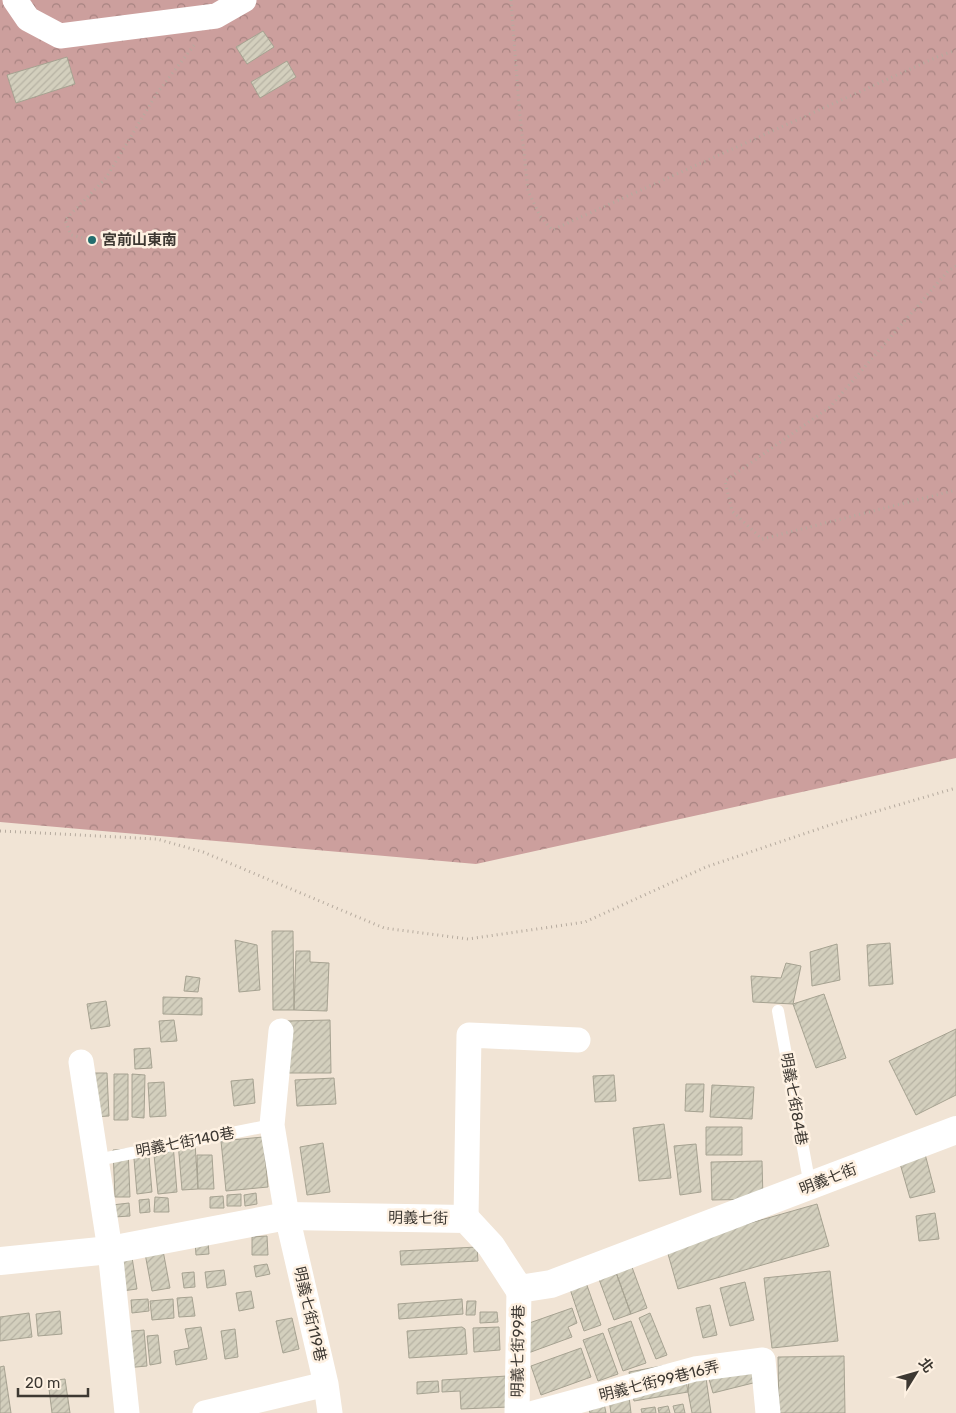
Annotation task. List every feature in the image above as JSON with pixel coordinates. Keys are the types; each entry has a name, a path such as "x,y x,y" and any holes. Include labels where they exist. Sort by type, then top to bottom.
{"street":[{"path":"15,0 28,19 60,36 216,16 244,0"},
{"name":"明義七街119巷","path":"280,1031 272,1125 287,1216 326,1384 330,1413"},
{"path":"466,1219 469,1036 578,1040"},
{"path":"81,1062 110,1250 127,1413"},
{"name":"明義七街","path":"0,1261 110,1250 287,1216 466,1219 491,1246 519,1289 551,1284 956,1130"},
{"name":"明義七街99巷","path":"517,1413 519,1289"},
{"name":"明義七街99巷16弄","path":"534,1413 695,1369 763,1360 768,1413"},
{"path":"205,1413 326,1384"}],"lane":[{"name":"明義七街84巷","path":"778,1011 810,1186"},
{"name":"明義七街140巷","path":"97,1160 272,1125"}],"path":[{"path":"511,0 528,191 540,216 552,230 956,50"},
{"path":"92,240 71,234 65,220 106,178 158,92 216,16"},
{"path":"956,266 948,271 830,407 725,481 732,511 762,539 956,490"},
{"path":"0,831 157,839 203,852 384,928 468,939 585,922 706,867 833,824 956,788"}],"green space":[{"path":"0,0 956,0 956,758 476,864 0,822"}],"building":[{"path":"263,31 274,47 247,64 236,47"},
{"path":"67,57 75,84 16,103 7,75"},
{"path":"287,61 296,77 260,98 251,82"},
{"path":"272,931 293,931 294,1010 273,1010"},
{"path":"235,940 257,945 260,990 239,992"},
{"path":"890,943 893,984 869,986 867,945"},
{"path":"837,944 840,980 812,986 810,952"},
{"path":"296,951 310,951 310,962 329,963 327,1011 294,1010"},
{"path":"786,963 801,966 793,1004 753,1002 751,976 781,978"},
{"path":"186,976 200,978 198,992 184,991"},
{"path":"824,994 846,1058 816,1068 793,1004"},
{"path":"163,997 202,998 202,1015 163,1014"},
{"path":"106,1001 110,1026 91,1029 87,1004"},
{"path":"174,1020 177,1041 161,1042 159,1021"},
{"path":"330,1020 331,1073 289,1073 287,1021"},
{"path":"956,1029 956,1095 916,1115 889,1061"},
{"path":"150,1048 152,1068 135,1069 134,1049"},
{"path":"90,1073 107,1073 109,1116 92,1117"},
{"path":"114,1074 128,1074 128,1120 114,1120"},
{"path":"132,1074 145,1075 144,1118 132,1117"},
{"path":"614,1075 616,1101 595,1102 593,1076"},
{"path":"334,1078 336,1104 297,1106 295,1080"},
{"path":"253,1079 255,1103 234,1106 231,1081"},
{"path":"164,1082 166,1116 150,1117 148,1083"},
{"path":"686,1084 704,1084 703,1112 685,1111"},
{"path":"712,1085 754,1087 752,1119 710,1117"},
{"path":"664,1124 671,1178 639,1181 633,1128"},
{"path":"706,1127 742,1127 742,1155 706,1155"},
{"path":"263,1137 268,1187 226,1191 221,1141"},
{"path":"178,1142 195,1143 198,1189 182,1190"},
{"path":"323,1143 330,1192 307,1195 300,1147"},
{"path":"173,1144 177,1192 158,1194 153,1145"},
{"path":"696,1144 701,1192 680,1195 674,1146"},
{"path":"148,1146 152,1192 137,1194 133,1147"},
{"path":"128,1149 130,1197 115,1197 113,1150"},
{"path":"925,1154 935,1192 910,1198 899,1160"},
{"path":"197,1155 212,1155 214,1189 198,1189"},
{"path":"762,1161 763,1199 712,1200 711,1162"},
{"path":"256,1193 257,1204 245,1206 244,1195"},
{"path":"241,1194 241,1206 227,1206 227,1195"},
{"path":"223,1196 224,1208 210,1208 210,1197"},
{"path":"155,1197 168,1198 169,1212 154,1212"},
{"path":"149,1199 150,1212 140,1213 139,1200"},
{"path":"129,1203 130,1216 114,1217 112,1205"},
{"path":"817,1204 829,1246 678,1289 666,1247"},
{"path":"935,1213 939,1239 919,1241 916,1216"},
{"path":"267,1236 268,1255 252,1255 252,1237"},
{"path":"208,1241 209,1254 196,1255 195,1242"},
{"path":"162,1245 170,1288 152,1291 144,1248"},
{"path":"477,1247 478,1261 401,1265 400,1251"},
{"path":"131,1251 137,1289 122,1291 115,1254"},
{"path":"629,1259 647,1308 631,1314 613,1264"},
{"path":"267,1264 270,1274 256,1277 254,1266"},
{"path":"613,1264 631,1314 614,1320 596,1271"},
{"path":"224,1270 226,1285 207,1288 205,1272"},
{"path":"830,1271 838,1341 772,1348 764,1278"},
{"path":"194,1272 195,1287 184,1288 182,1273"},
{"path":"584,1277 601,1325 584,1331 568,1283"},
{"path":"745,1282 754,1320 730,1326 720,1288"},
{"path":"251,1291 254,1308 239,1311 236,1293"},
{"path":"192,1297 195,1316 179,1317 177,1298"},
{"path":"148,1299 149,1311 132,1313 131,1300"},
{"path":"173,1299 174,1318 152,1320 150,1301"},
{"path":"462,1299 463,1314 399,1319 398,1304"},
{"path":"467,1301 476,1301 475,1315 466,1315"},
{"path":"710,1305 717,1335 703,1338 696,1308"},
{"path":"572,1308 577,1323 568,1327 572,1337 520,1356 518,1327"},
{"path":"60,1311 62,1334 38,1336 36,1314"},
{"path":"480,1312 497,1312 498,1322 480,1323"},
{"path":"29,1313 32,1337 0,1341 0,1317"},
{"path":"650,1313 667,1355 656,1359 639,1318"},
{"path":"292,1318 299,1349 283,1353 276,1321"},
{"path":"631,1321 646,1363 623,1371 608,1329"},
{"path":"201,1327 207,1359 176,1365 174,1351 189,1348 185,1329"},
{"path":"462,1327 465,1329 467,1354 409,1358 407,1331"},
{"path":"499,1327 500,1350 474,1352 473,1328"},
{"path":"235,1329 238,1357 225,1359 221,1331"},
{"path":"144,1330 147,1366 125,1368 122,1332"},
{"path":"603,1333 618,1374 598,1381 583,1340"},
{"path":"158,1335 161,1363 150,1365 147,1336"},
{"path":"581,1348 591,1377 541,1395 531,1366"},
{"path":"844,1356 845,1413 779,1413 778,1357"},
{"path":"751,1361 757,1382 713,1393 707,1372"},
{"path":"683,1362 688,1392 634,1401 629,1372"},
{"path":"4,1366 11,1413 0,1413 0,1367"},
{"path":"507,1376 509,1407 461,1409 460,1391 442,1392 442,1380"},
{"path":"706,1378 711,1413 692,1413 688,1392 689,1380"},
{"path":"65,1379 70,1413 52,1413 48,1381"},
{"path":"438,1381 439,1392 417,1394 417,1382"},
{"path":"629,1397 631,1413 611,1413 609,1400"},
{"path":"604,1403 606,1413 590,1413 588,1406"},
{"path":"683,1404 685,1413 675,1413 673,1406"},
{"path":"668,1406 670,1413 659,1413 658,1408"},
{"path":"655,1407 656,1413 642,1413 641,1409"}],"place":[{"name":"宮前山東南","path":"92,240"}]}
